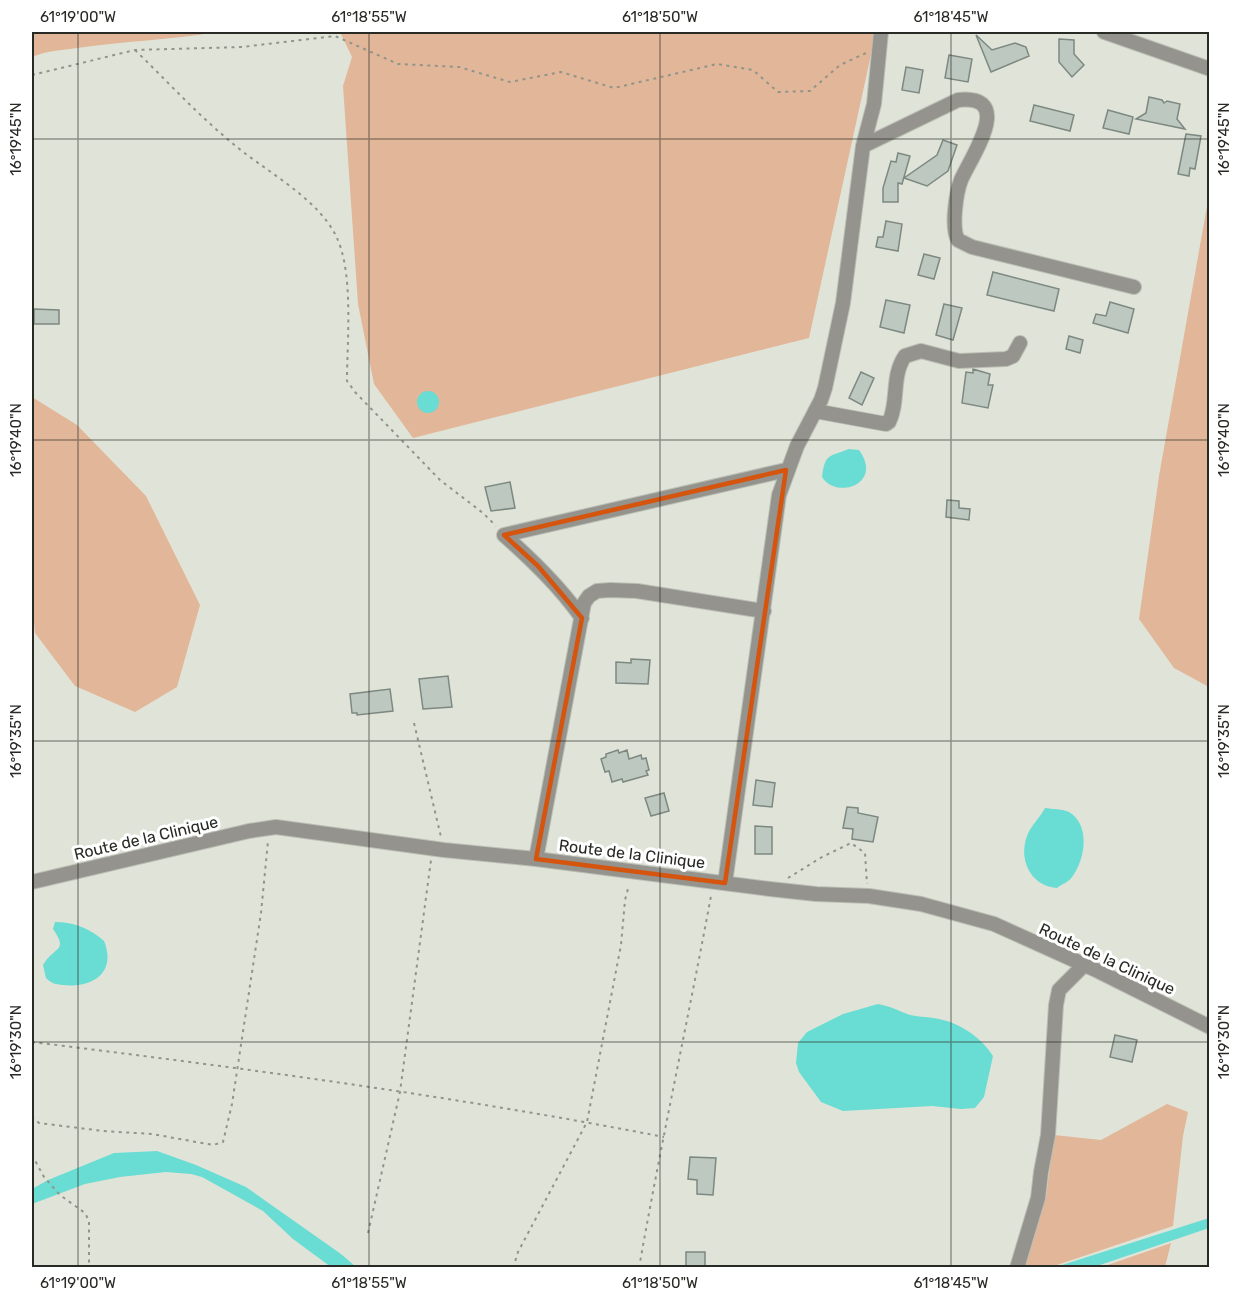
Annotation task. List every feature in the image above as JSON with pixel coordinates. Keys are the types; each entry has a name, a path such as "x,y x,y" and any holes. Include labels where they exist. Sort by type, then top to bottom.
{"street":[{"path":"719,882 748,715 779,495 796,446 825,388 843,303 863,146 874,104 881,32"},
{"path":"1104,32 1209,69"},
{"path":"863,146 958,100 965,99 983,105 987,110 987,125 959,188 954,228 958,240 972,247 1134,287"},
{"path":"815,411 886,424 892,417 895,386 900,363 904,356 921,351 959,361 1000,360 1013,356 1020,343"},
{"path":"504,535 786,470"},
{"path":"504,535 538,566 582,618"},
{"path":"536,859 584,603 589,596 597,591 637,591 764,611"},
{"name":"Route de la Clinique","path":"32,882 269,828 295,828 438,849 770,889 869,896 921,904 994,924 1084,965 1209,1027"},
{"path":"1017,1268 1036,1205 1048,1135 1056,1005 1059,990 1084,965"}],"path":[{"path":"32,75 135,50 242,47 334,36 398,64 459,68 510,82 561,72 614,88 717,64 753,70 778,92 810,91 840,65 879,47"},
{"path":"135,50 230,142 305,199 322,216 336,236 345,263 347,381 440,480 483,513 504,535"},
{"path":"368,1233 400,1092 438,849 414,723"},
{"path":"32,1109 32,1117 39,1123 152,1134 218,1145 222,1142 230,1116 261,913 269,828"},
{"path":"770,889 822,857 851,843 865,853 865,874 869,896"},
{"path":"513,1268 518,1252 587,1122 621,945 625,900 632,871"},
{"path":"639,1268 687,1026 719,882"},
{"path":"32,1042 237,1067 587,1122 664,1137"},
{"path":"32,1155 44,1177 60,1195 85,1213 89,1221 89,1268"}],"highlighted area":[{"path":"786,470 725,883 536,859 582,618 538,566 504,535"}],"shaded area":[{"path":"32,32 217,32 60,50 32,57"},
{"path":"340,32 876,32 809,338 413,438 374,384 358,304 343,86 352,57"},
{"path":"1209,195 1209,687 1174,668 1139,619 1159,476"},
{"path":"32,397 77,425 146,496 200,605 177,687 135,712 75,686 35,633 32,600"},
{"path":"1167,1104 1188,1112 1183,1136 1173,1226 1051,1267 1024,1268 1046,1197 1054,1135 1101,1140"},
{"path":"1171,1243 1165,1267 1102,1267"}],"water":[{"path":"428,391 436,394 439,402 436,410 428,413 420,410 417,402 420,394"},
{"path":"849,449 859,450 865,462 866,472 862,480 846,488 829,484 822,477 827,460 832,455"},
{"path":"1045,808 1069,812 1081,825 1083,834 1083,852 1077,870 1069,880 1057,888 1048,886 1034,877 1024,854 1027,836"},
{"path":"55,922 82,927 104,941 107,962 99,976 92,981 74,985 56,984 46,978 43,965 60,945 53,929"},
{"path":"878,1004 910,1015 947,1021 977,1037 983,1043 993,1056 984,1097 975,1108 932,1106 843,1111 821,1102 799,1072 796,1063 798,1043 807,1032 843,1014"},
{"path":"157,1151 246,1187 356,1267 331,1267 293,1239 263,1211 202,1177 191,1174 166,1172 120,1177 85,1184 32,1204 32,1189 48,1180 114,1153"},
{"path":"1209,1218 1209,1228 1094,1267 1056,1267"}],"building":[{"path":"976,35 992,50 1015,43 1026,47 1029,56 991,72"},
{"path":"1059,39 1074,40 1074,54 1084,65 1072,77 1059,62"},
{"path":"949,55 972,59 968,82 945,78"},
{"path":"906,67 923,70 919,93 902,90"},
{"path":"1149,97 1162,100 1164,103 1167,101 1180,104 1177,119 1185,129 1136,119 1146,113"},
{"path":"1034,105 1074,115 1070,131 1030,121"},
{"path":"1108,110 1133,117 1129,134 1103,128"},
{"path":"1186,134 1201,136 1195,169 1190,168 1189,176 1178,174"},
{"path":"943,140 957,145 948,171 927,186 904,178 937,155"},
{"path":"898,153 910,156 902,184 898,183 898,202 883,202 883,188 891,161 896,162"},
{"path":"886,221 902,224 898,251 876,247 878,237 883,237"},
{"path":"924,254 940,258 934,279 918,275"},
{"path":"993,272 1059,289 1054,311 987,295"},
{"path":"886,300 910,305 904,333 880,327"},
{"path":"1110,302 1134,309 1128,333 1093,323 1096,314 1106,316"},
{"path":"944,304 962,308 953,340 936,335"},
{"path":"34,309 59,310 59,324 34,324"},
{"path":"1069,336 1083,340 1080,353 1066,349"},
{"path":"973,369 990,374 988,385 993,385 988,408 962,403 966,372 973,373"},
{"path":"861,372 874,378 862,405 849,398"},
{"path":"510,482 515,508 491,511 485,487"},
{"path":"947,500 959,501 959,508 970,509 969,520 946,517"},
{"path":"631,659 650,660 648,684 616,683 616,662 631,663"},
{"path":"448,676 452,707 423,709 419,679"},
{"path":"390,689 393,711 357,715 357,713 352,713 350,694"},
{"path":"618,750 619,753 627,750 629,759 641,755 642,759 646,758 648,775 623,782 622,779 612,782 609,771 605,772 601,759 606,757 606,754"},
{"path":"756,780 775,783 772,807 753,805"},
{"path":"664,793 669,811 651,816 645,798"},
{"path":"847,807 858,808 858,813 878,817 873,842 852,839 853,829 843,828"},
{"path":"755,826 772,827 772,854 755,854"},
{"path":"1115,1035 1137,1040 1132,1062 1110,1057"},
{"path":"690,1157 716,1158 713,1195 697,1194 697,1180 688,1179"},
{"path":"686,1252 705,1252 705,1268 686,1268"}]}
